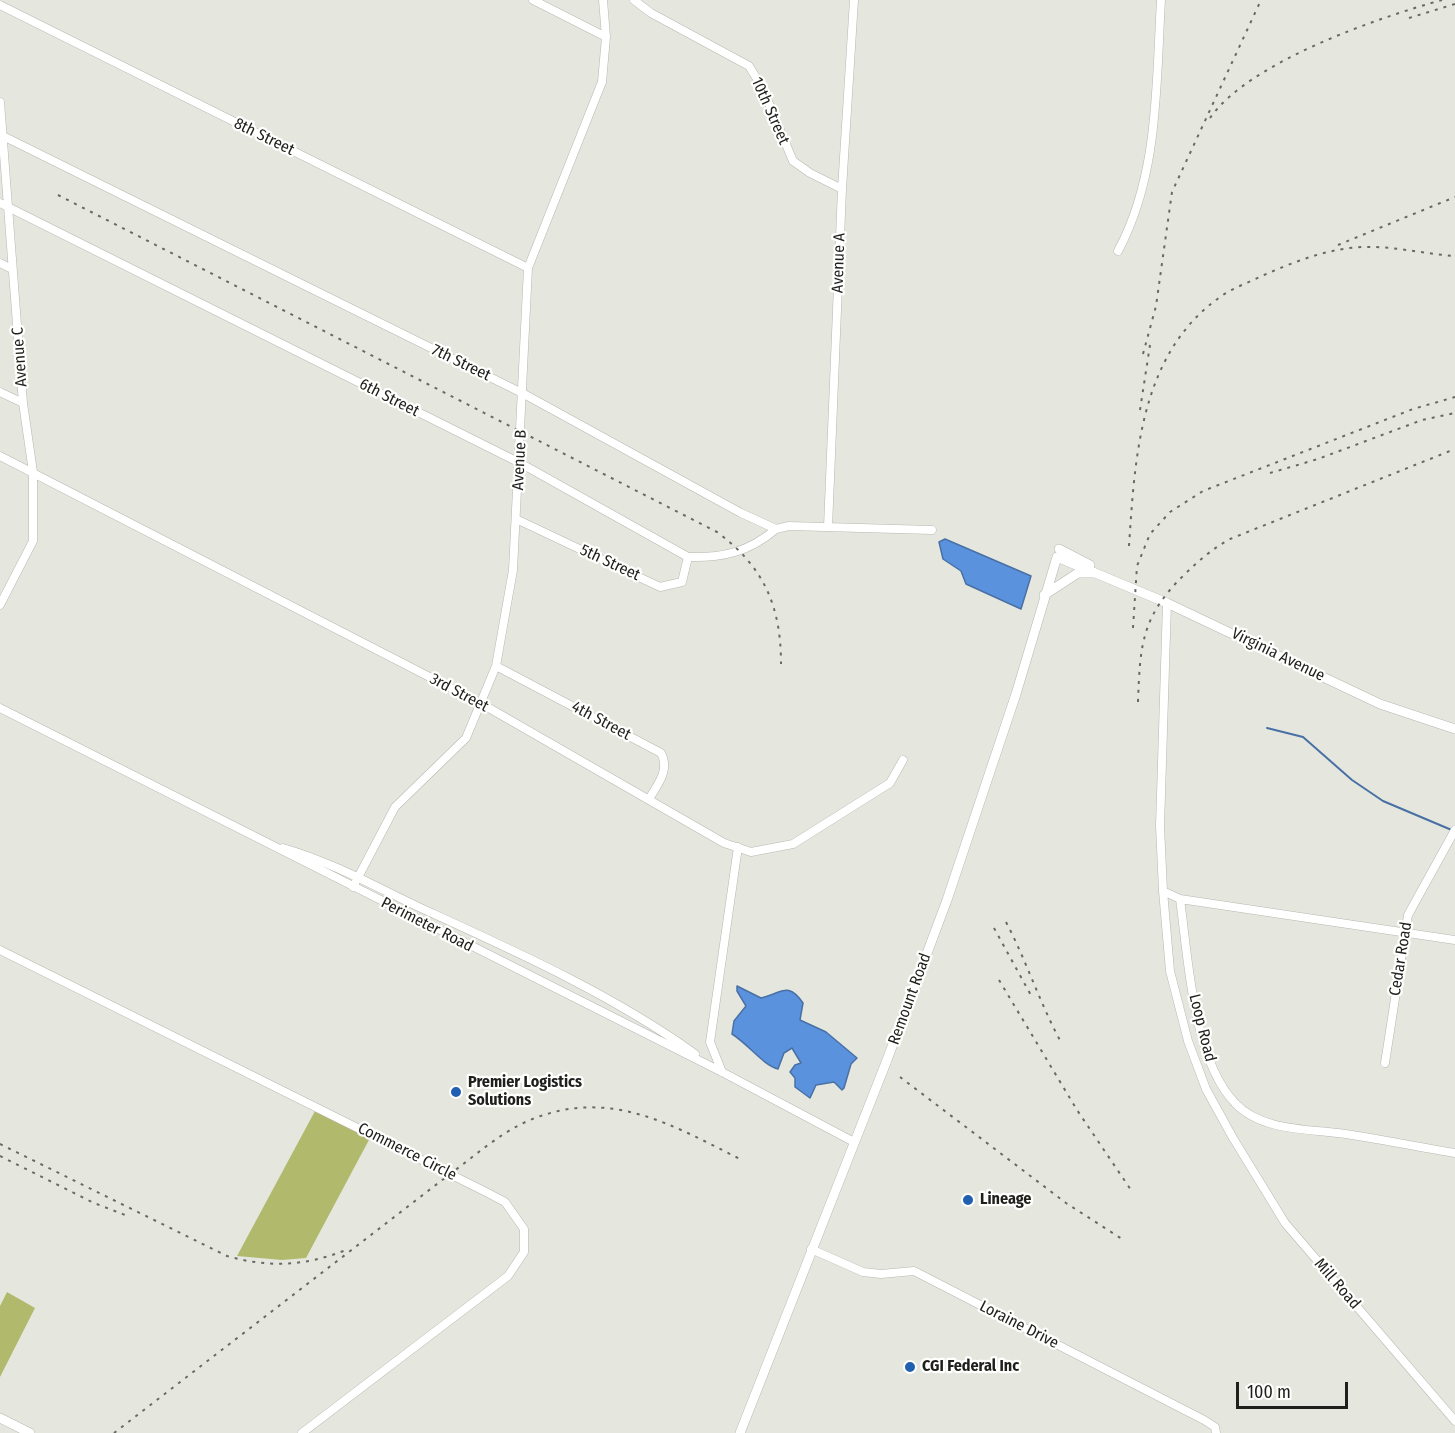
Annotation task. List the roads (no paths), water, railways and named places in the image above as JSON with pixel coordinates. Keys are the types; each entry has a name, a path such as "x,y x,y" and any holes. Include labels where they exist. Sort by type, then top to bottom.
{"main road":[{"name":"Virginia Avenue","path":"1058,553 1380,704 1455,729"},
{"name":"Remount Road","path":"740,1433 947,900 1016,694 1058,553"},
{"path":"1044,596 1078,573 1100,574"},
{"path":"0,1418 30,1433"}],"street":[{"path":"533,0 606,37"},
{"name":"Avenue B","path":"353,887 395,807 466,738 496,666 513,570 524,394 528,268 602,82 606,37 603,0"},
{"name":"10th Street","path":"634,0 651,13 749,66 762,87 793,161 810,173 842,189"},
{"name":"Avenue A","path":"828,527 842,189 854,0"},
{"path":"1118,251 1136,206 1153,138 1161,0"},
{"name":"8th Street","path":"0,5 528,268"},
{"name":"Avenue C","path":"0,102 3,136 3,205 12,269 22,403 33,472 33,541 0,605"},
{"name":"7th Street","path":"3,136 524,394 741,513 776,529 828,527 932,530"},
{"name":"6th Street","path":"3,205 520,463 688,557 716,558 741,551 762,541 776,529"},
{"path":"0,263 12,269"},
{"path":"0,392 22,403"},
{"name":"3rd Street","path":"0,456 482,704 724,843 752,852 794,844 890,783 903,760"},
{"name":"5th Street","path":"516,519 660,586 682,582 688,557"},
{"path":"1167,603 1160,826 1163,891 1180,899 1455,940"},
{"name":"4th Street","path":"496,666 661,753 665,761 663,776 649,799"},
{"name":"Perimeter Road","path":"0,708 722,1071 854,1142"},
{"name":"Cedar Road","path":"1385,1063 1408,915 1455,830"},
{"path":"264,842 304,854 492,940 651,1025 712,1066"},
{"path":"722,1071 710,1042 738,847"},
{"name":"Mill Road","path":"1163,891 1170,971 1188,1041 1206,1089 1285,1223 1455,1421"},
{"name":"Loop Road","path":"1180,899 1192,989 1209,1062 1222,1088 1236,1105 1260,1118 1302,1132 1337,1133 1455,1153"},
{"name":"Commerce Circle","path":"0,950 505,1202 524,1229 524,1252 508,1276 302,1433"},
{"path":"555,989 560,976"},
{"name":"Loraine Drive","path":"811,1249 863,1272 881,1274 914,1271 1204,1420 1215,1427 1216,1433"}],"water":[{"path":"945,539 1031,576 1021,609 966,584 961,571 943,559 939,542"},
{"path":"737,986 761,998 784,990 789,990 798,996 803,1003 800,1020 826,1032 857,1058 851,1064 844,1088 842,1090 834,1082 816,1085 810,1098 795,1087 795,1078 790,1072 795,1065 801,1063 792,1048 784,1053 778,1069 772,1067 732,1034 734,1021 746,1006 737,991"}],"waterway":[{"path":"1267,728 1303,737 1352,780 1383,801 1454,831"}],"railway":[{"path":"1143,354 1156,306 1172,192 1261,0"},
{"path":"1210,118 1228,98 1254,78 1283,61 1350,30 1442,0"},
{"path":"1409,18 1455,4"},
{"path":"58,195 717,532 747,559 767,589 778,624 781,664"},
{"path":"1338,245 1455,197"},
{"path":"1129,546 1139,442 1147,408 1158,375 1174,345 1195,318 1232,289 1288,265 1325,253 1351,248 1375,247 1455,256"},
{"path":"1140,410 1150,345"},
{"path":"1133,628 1137,566 1150,534 1170,512 1203,491 1413,409 1455,397"},
{"path":"1270,473 1318,459 1422,420 1455,413"},
{"path":"1138,702 1142,649 1151,619 1169,591 1205,556 1230,539 1455,449"},
{"path":"1006,922 1062,1044"},
{"path":"994,928 1033,999"},
{"path":"999,980 1077,1110 1133,1193"},
{"path":"900,1077 1066,1203 1122,1239"},
{"path":"114,1433 479,1152 499,1137 530,1120 559,1111 587,1107 614,1109 640,1114 665,1123 742,1160"},
{"path":"0,1144 227,1256 242,1260 287,1264 316,1259 346,1250"},
{"path":"0,1156 94,1203 125,1215"}],"place":[{"name":"Premier Logistics Solutions","path":"456,1092"},
{"name":"Lineage","path":"968,1200"},
{"name":"CGI Federal Inc","path":"910,1367"}]}
